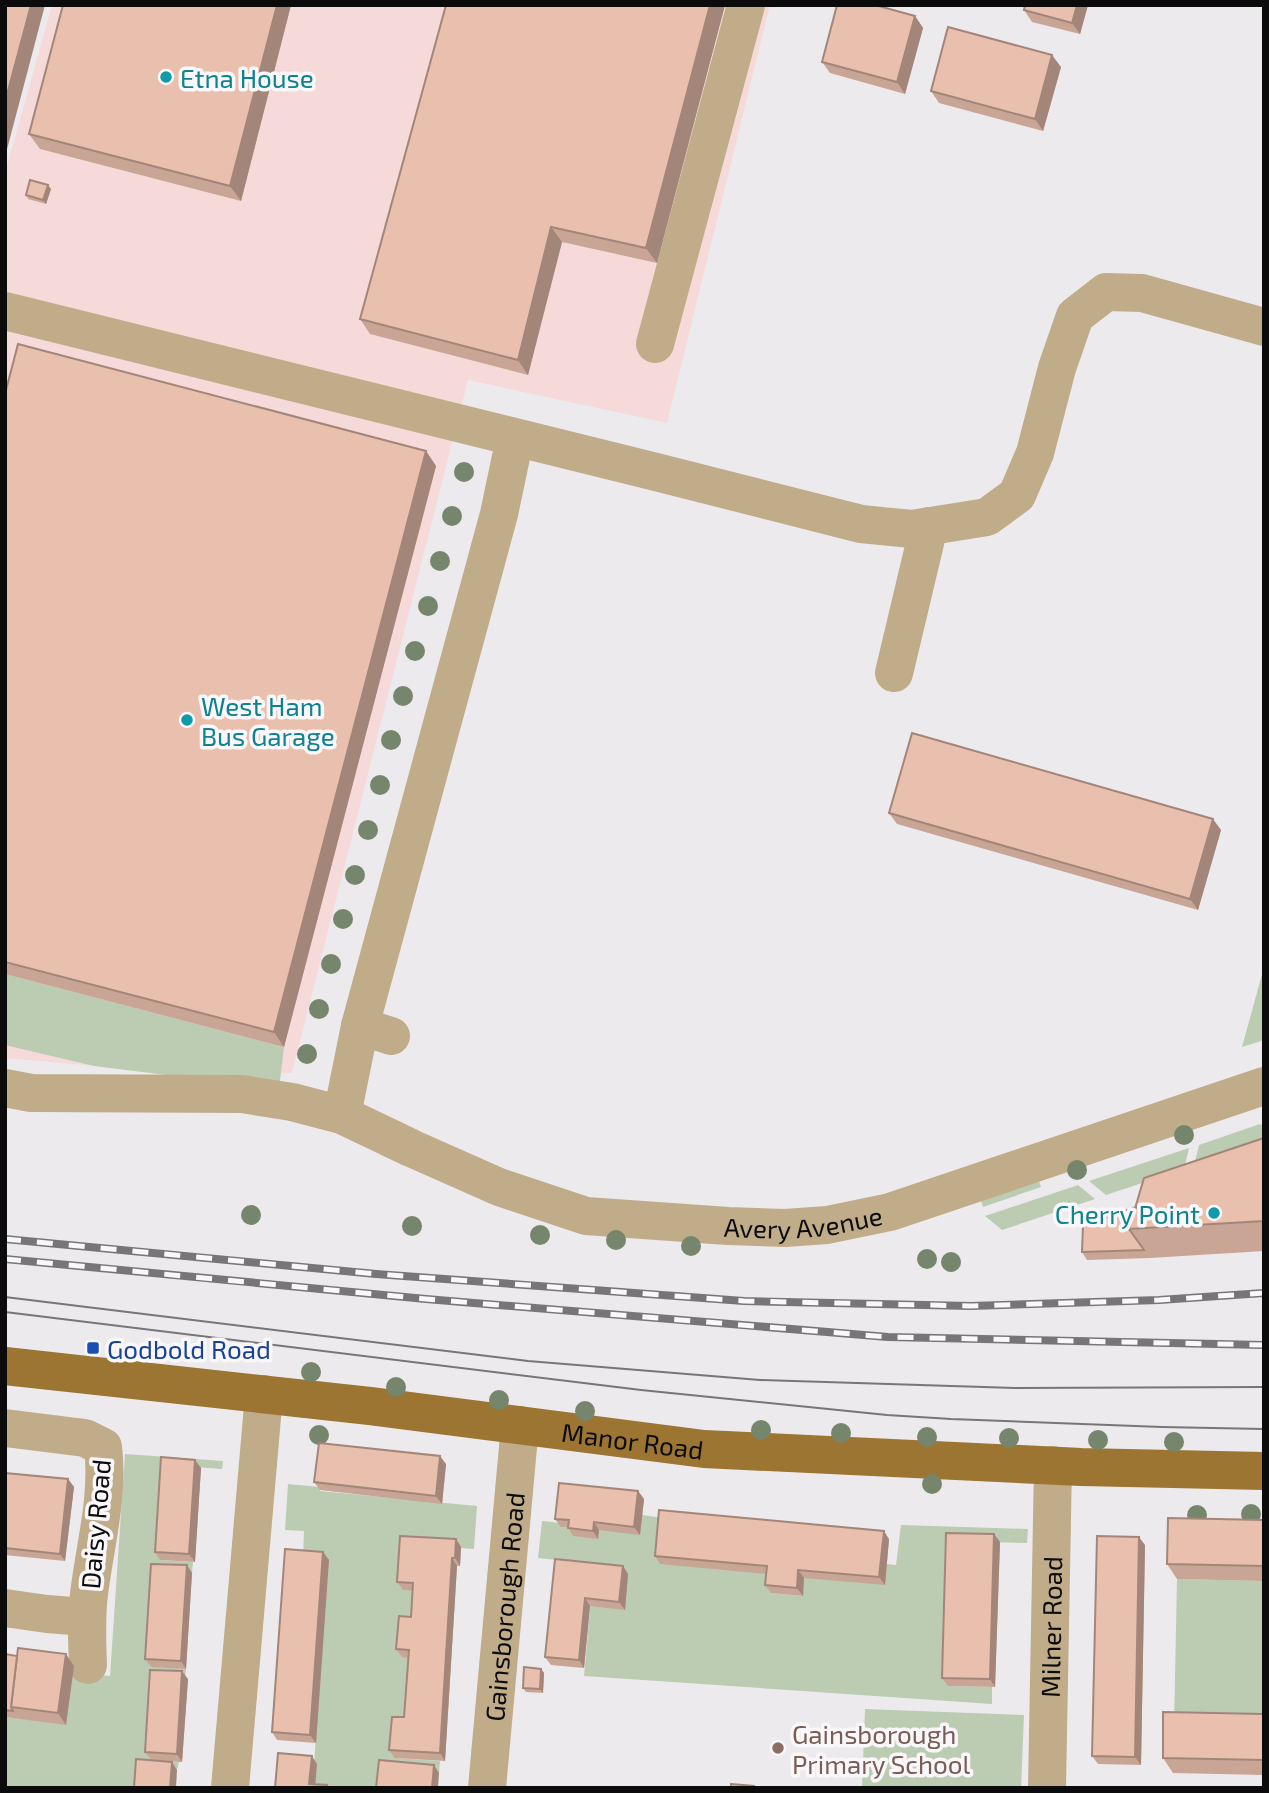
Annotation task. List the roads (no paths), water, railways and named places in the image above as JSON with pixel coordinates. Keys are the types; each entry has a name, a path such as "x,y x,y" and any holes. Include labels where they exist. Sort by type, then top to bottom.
{"main road":[{"name":"Manor Road","path":"5,1366 264,1394 704,1450 1264,1471"}],"street":[{"path":"655,344 746,5"},
{"path":"5,311 861,524 912,529 987,517 1017,495 1035,453 1057,368 1075,316 1106,292 1142,293 1264,327"},
{"path":"342,1115 375,1031 515,438"},
{"path":"894,673 929,526"},
{"name":"Avery Avenue","path":"5,1088 30,1093 242,1094 292,1102 342,1115 499,1187 586,1216 785,1228 827,1225 890,1212 1264,1086"},
{"path":"230,1788 264,1394"},
{"name":"Gainsborough Road","path":"487,1788 520,1425"},
{"name":"Daisy Road","path":"5,1428 85,1438 103,1447 105,1465 100,1523 86,1617"},
{"name":"Milner Road","path":"1047,1788 1052,1465"},
{"path":"5,1608 86,1617 88,1665"}],"tram line":[{"path":"5,1297 528,1361 760,1380 1015,1388 1264,1387"},
{"path":"5,1312 641,1390 887,1415 1264,1429"}],"railway":[{"path":"5,1239 376,1274 744,1301 971,1306 1159,1300 1264,1293"},
{"path":"5,1259 426,1299 888,1337 1264,1345"}],"place":[{"name":"Etna House","path":"166,77"},
{"name":"West Ham Bus Garage","path":"187,720"},
{"name":"Cherry Point","path":"1214,1213"},
{"name":"Godbold Road","path":"93,1348"},
{"name":"Gainsborough Primary School","path":"778,1748"}]}
